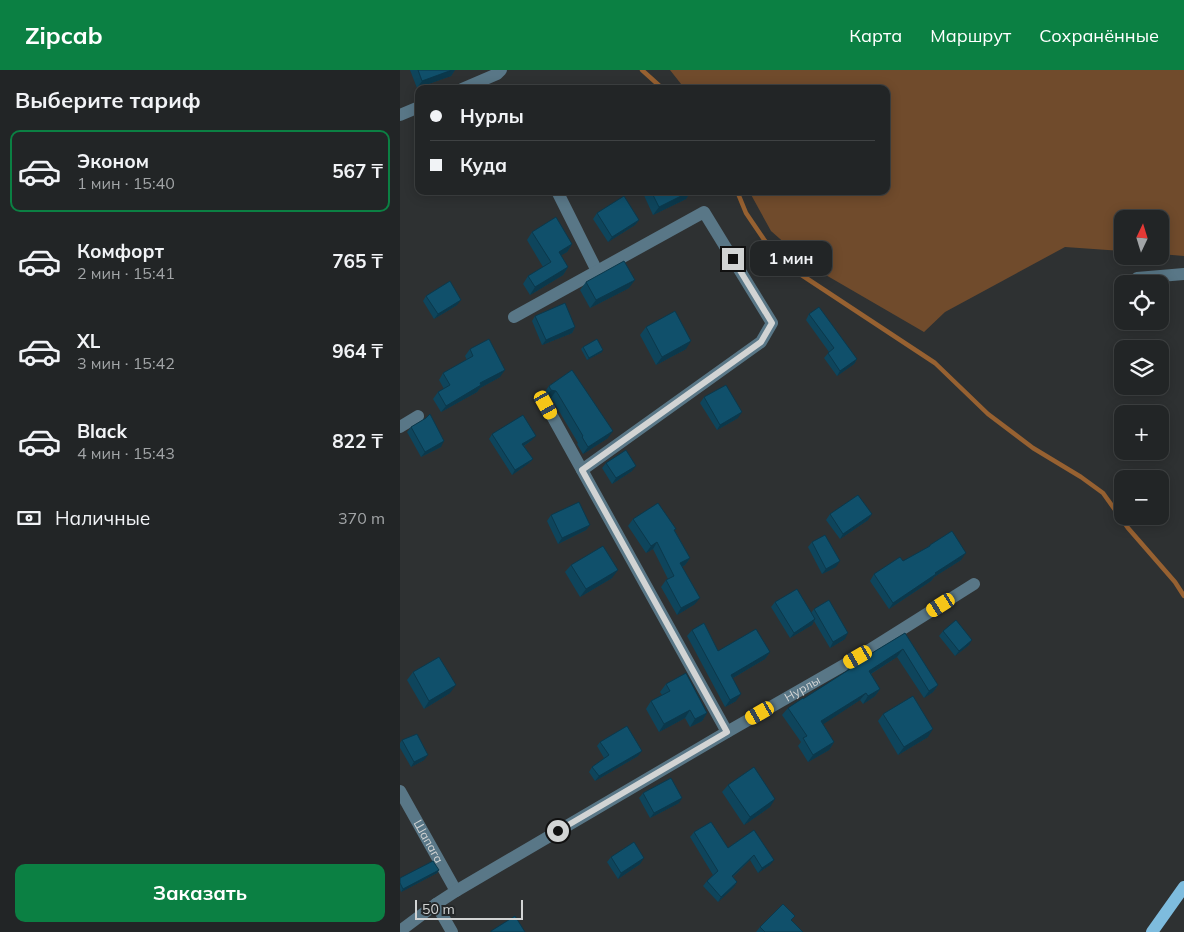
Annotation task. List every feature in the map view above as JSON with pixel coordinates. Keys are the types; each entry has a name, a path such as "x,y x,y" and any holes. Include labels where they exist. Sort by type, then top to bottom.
{"main road":[{"path":"1152,932 1184,887"}],"street":[{"path":"472,85 497,74 501,70"},
{"path":"400,114 415,108"},
{"path":"559,195 597,270"},
{"path":"514,317 704,212 772,323 761,342 582,470"},
{"path":"1169,275 1184,274"},
{"path":"546,405 727,732"},
{"path":"400,426 418,416"},
{"name":"Нурлы","path":"400,931 456,891 858,657 974,584"},
{"name":"Шапага","path":"400,791 456,891"},
{"path":"436,904 452,932"}],"shaded area":[{"path":"670,70 1184,70 1184,256 1169,255 1169,210 1114,210 1114,250 1065,247 945,312 924,332 812,267 771,231 751,195 890,195 890,85 682,85"}],"building":[{"path":"418,70 452,70 422,81"},
{"path":"653,195 683,195 659,207"},
{"path":"624,196 639,220 612,237 597,213"},
{"path":"556,217 572,244 559,252 568,267 535,287 528,276 551,262 532,232"},
{"path":"624,261 635,280 596,300 586,282"},
{"path":"450,281 461,300 438,314 426,296"},
{"path":"565,303 575,327 546,340 535,316"},
{"path":"819,307 857,359 840,371 828,353 834,348 809,314"},
{"path":"675,311 691,341 662,357 646,327"},
{"path":"489,339 505,370 480,383 481,385 446,406 438,392 450,385 443,373 473,356 470,349"},
{"path":"597,339 603,350 589,358 583,347"},
{"path":"572,370 613,431 588,447 558,394 556,391 551,390 549,386"},
{"path":"726,385 742,412 720,425 704,397"},
{"path":"430,414 444,441 425,452 411,427"},
{"path":"523,415 536,436 522,444 533,459 515,470 492,434"},
{"path":"626,450 636,466 616,478 606,463"},
{"path":"858,495 872,514 843,534 830,514"},
{"path":"579,502 590,525 562,538 551,515"},
{"path":"658,503 676,529 674,530 690,558 680,563 700,598 681,608 666,580 674,576 657,542 651,546 633,519"},
{"path":"952,531 966,553 893,603 874,574 900,557 903,561"},
{"path":"825,535 840,561 826,569 812,542"},
{"path":"603,546 618,570 586,589 571,565"},
{"path":"797,589 815,619 794,633 775,602"},
{"path":"829,600 848,633 833,642 814,609"},
{"path":"956,620 972,640 959,651 943,631"},
{"path":"704,623 718,651 756,629 770,652 731,675 741,694 730,700 692,630"},
{"path":"905,633 938,685 929,691 903,649 869,671 880,689 868,696 866,693 821,721 834,742 813,755 803,738 807,736 788,708 850,669 849,667"},
{"path":"439,657 456,685 429,701 413,672"},
{"path":"686,673 707,713 695,719 690,710 664,724 651,701 670,691 666,684"},
{"path":"913,696 933,729 904,747 883,714"},
{"path":"627,726 642,751 599,776 592,767 609,755 600,742"},
{"path":"417,734 428,755 414,762 402,740"},
{"path":"754,767 775,799 750,817 728,785"},
{"path":"671,778 682,798 654,813 643,793"},
{"path":"711,822 728,848 754,830 774,860 762,868 754,855 732,876 737,882 721,897 707,881 718,871 694,832"},
{"path":"634,842 644,858 621,873 611,857"},
{"path":"433,861 439,870 403,889 400,878"},
{"path":"783,904 795,916 791,920 803,932 765,932 760,927"},
{"path":"515,916 525,932 491,932 491,931"}],"waterway":[{"path":"642,70 659,85"},
{"path":"739,195 746,213 765,241 800,274 935,363 988,414 1033,448 1081,477 1103,493 1128,528 1175,582 1184,596"}],"route":[{"path":"558,831 727,732 582,470 761,342 772,323 733,259"}]}
